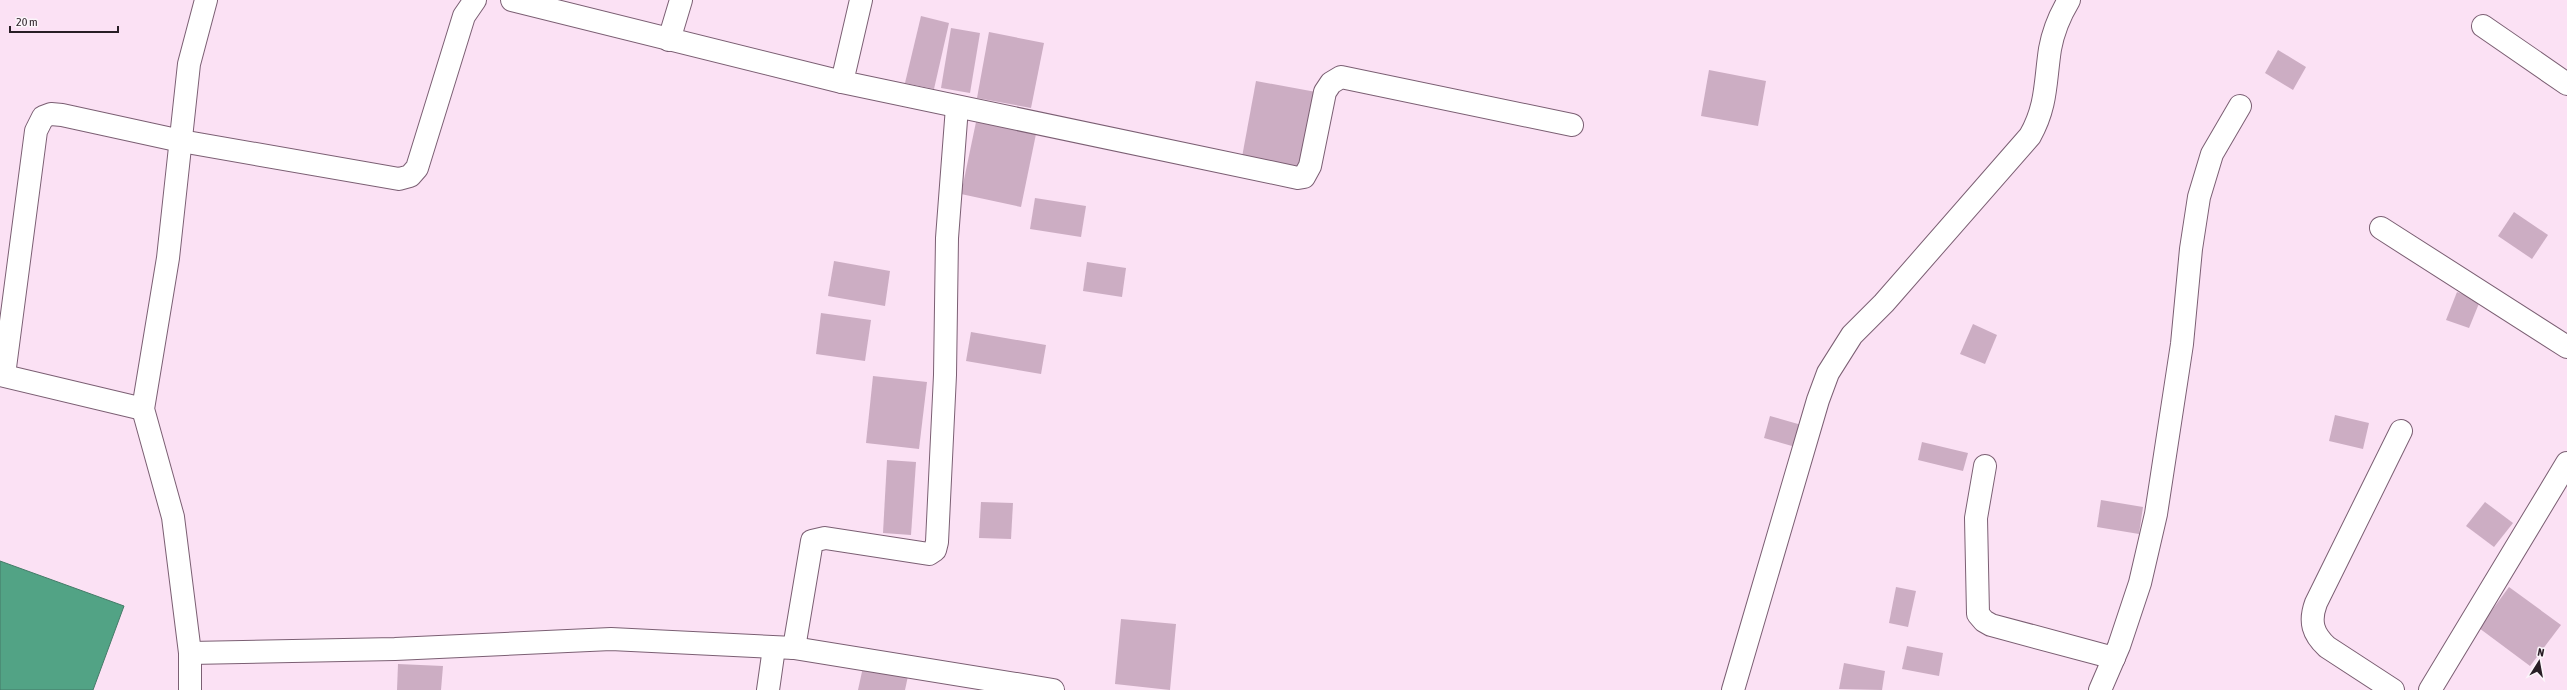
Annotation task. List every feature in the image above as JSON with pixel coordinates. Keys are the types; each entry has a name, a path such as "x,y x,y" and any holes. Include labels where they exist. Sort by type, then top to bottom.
{"street":[{"path":"190,690 190,653 173,517 143,409 168,258 189,64 206,0"},
{"path":"143,409 2,375 36,131 43,117 51,114 62,115 181,141 399,179 410,176 417,168 464,16 475,0"},
{"path":"512,0 842,82 1298,178 1304,177 1310,166 1326,92 1331,83 1341,77 1572,125"},
{"path":"669,40 681,0"},
{"path":"842,82 861,0"},
{"path":"1735,690 1818,400 1828,373 1852,335 1884,303 2030,136 2040,118 2044,101 2050,48 2057,24 2069,0"},
{"path":"2483,26 2567,84"},
{"path":"2100,690 2114,658 2140,583 2156,514 2182,344 2191,249 2199,197 2212,154 2240,106"},
{"path":"768,690 784,648 812,541 825,538 923,555 929,554 935,550 945,383 947,238 957,107"},
{"path":"2382,228 2567,347"},
{"path":"2393,690 2327,647 2318,638 2312,625 2316,603 2401,431"},
{"path":"2430,690 2567,464"},
{"path":"1985,466 1976,518 1978,614 1984,621 1991,625 2114,658"},
{"path":"190,653 395,649 611,639 784,648 1053,690"}],"shaded area":[{"path":"0,561 124,606 93,690 0,690"}],"building":[{"path":"921,16 949,23 934,89 905,83"},
{"path":"951,28 980,33 970,93 941,88"},
{"path":"989,32 1044,43 1031,108 977,98"},
{"path":"2278,50 2306,67 2293,90 2265,73"},
{"path":"1709,70 1766,81 1758,126 1701,116"},
{"path":"1256,81 1316,92 1303,168 1242,157"},
{"path":"976,122 1036,134 1021,207 961,194"},
{"path":"1035,198 1086,206 1081,237 1030,229"},
{"path":"2514,212 2548,235 2532,259 2498,236"},
{"path":"834,261 890,271 885,306 828,296"},
{"path":"1087,262 1126,268 1122,297 1083,291"},
{"path":"2457,292 2480,301 2469,328 2446,320"},
{"path":"821,313 871,320 865,361 816,354"},
{"path":"1973,324 1997,335 1985,364 1960,354"},
{"path":"971,332 1046,345 1041,374 966,361"},
{"path":"873,376 927,382 919,449 866,443"},
{"path":"2335,415 2369,423 2363,449 2329,441"},
{"path":"1770,416 1805,426 1799,448 1764,438"},
{"path":"1922,442 1968,453 1963,471 1918,460"},
{"path":"887,460 916,462 911,535 883,533"},
{"path":"2101,500 2143,507 2139,534 2097,527"},
{"path":"981,502 1013,503 1011,539 979,538"},
{"path":"2485,502 2513,523 2494,547 2466,526"},
{"path":"1896,587 1916,591 1908,627 1889,623"},
{"path":"2509,587 2561,625 2530,666 2479,628"},
{"path":"1121,619 1176,624 1170,690 1115,684"},
{"path":"1907,646 1943,653 1939,676 1902,669"},
{"path":"1844,663 1885,671 1882,690 1839,689"},
{"path":"398,664 443,666 441,690 397,690"},
{"path":"863,667 908,676 905,690 858,690"}]}
